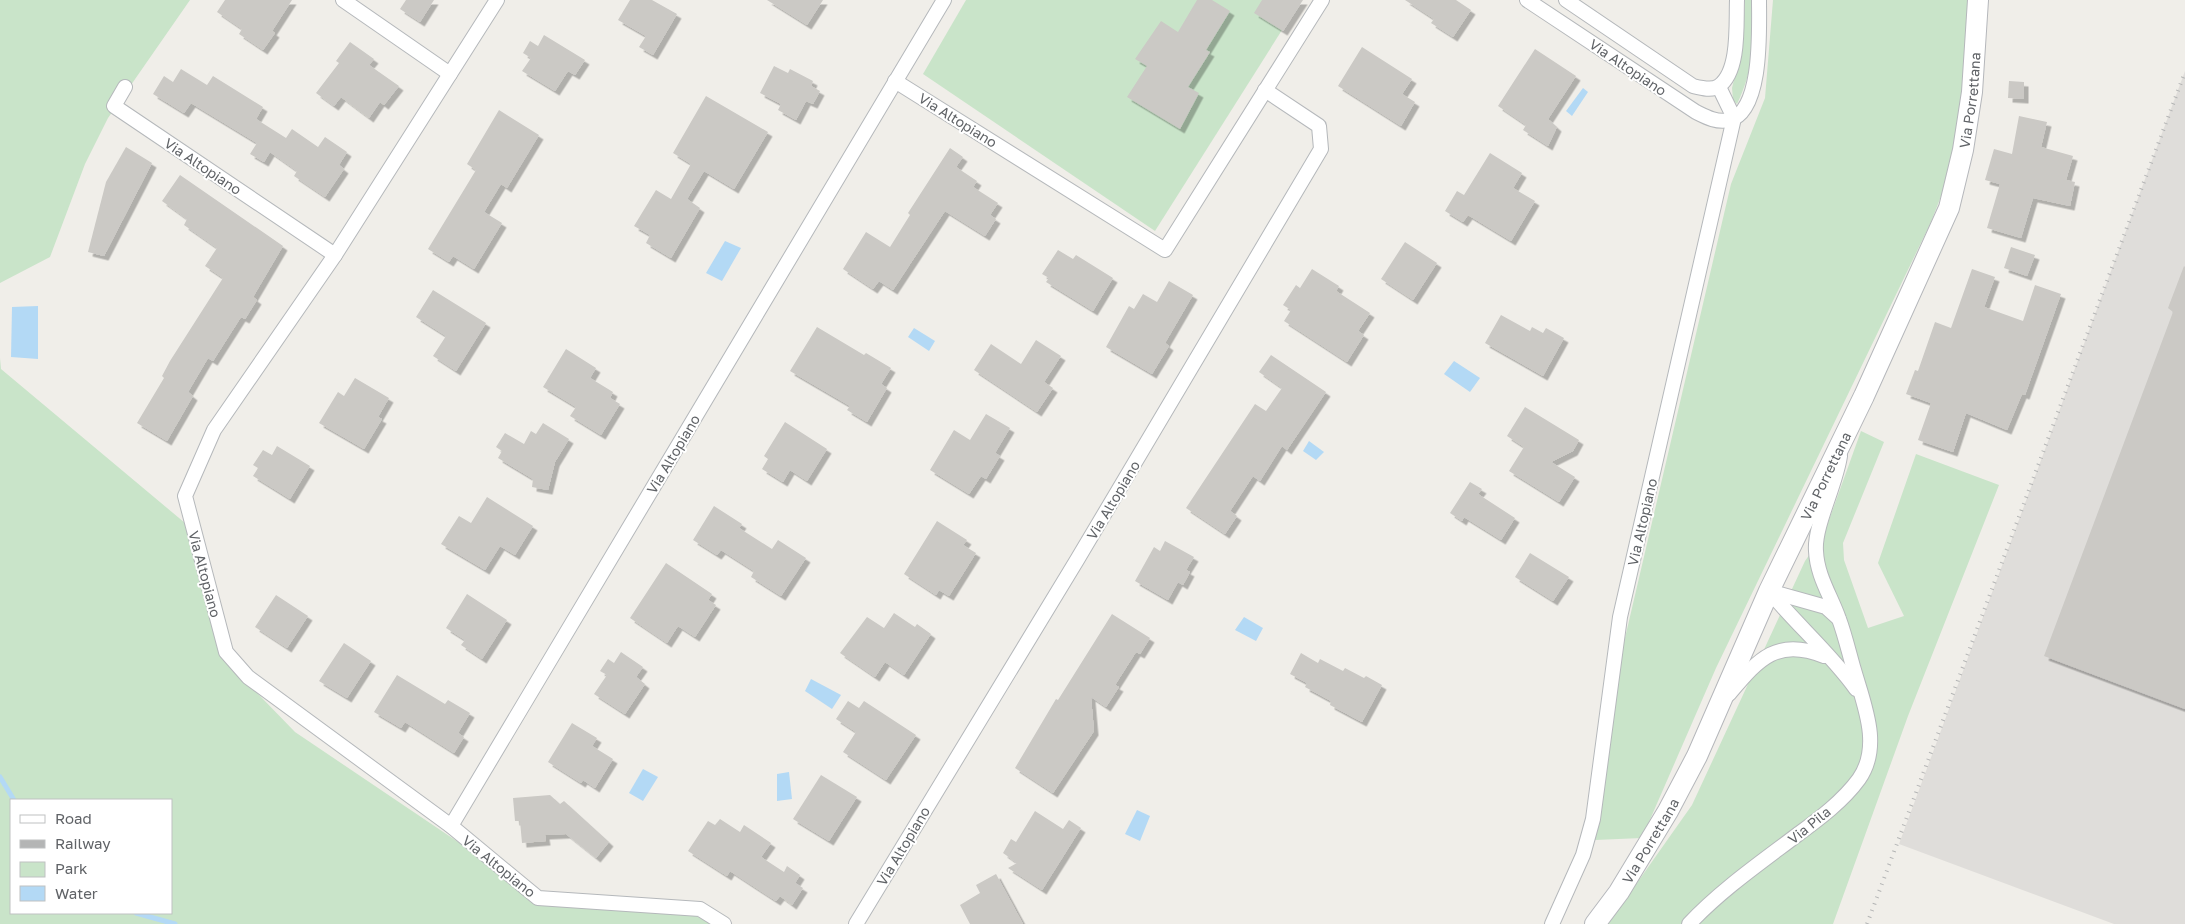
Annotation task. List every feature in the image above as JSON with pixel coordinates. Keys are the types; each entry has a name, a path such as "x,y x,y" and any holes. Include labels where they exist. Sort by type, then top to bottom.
{"main road":[{"name":"Via Porrettana","path":"1595,924 1619,892 1668,811 1697,756 1769,591 1842,441 1949,208 1963,150 1972,92 1978,0"}],"street":[{"path":"343,0 450,74"},
{"name":"Via Altopiano","path":"498,0 335,255 214,430 185,496 226,652 248,677 451,826 538,898 700,908 724,924"},
{"name":"Via Altopiano","path":"451,826 944,0"},
{"name":"Via Altopiano","path":"895,82 1165,250 1322,0"},
{"name":"Via Altopiano","path":"1526,0 1696,112 1712,119 1726,121 1734,118 1748,104 1753,91 1759,36 1759,0"},
{"name":"Via Altopiano","path":"1566,0 1693,86 1704,88 1719,87"},
{"path":"1734,118 1719,87 1729,73 1735,53 1737,0"},
{"name":"Via Altopiano","path":"125,87 114,106 335,255"},
{"name":"Via Altopiano","path":"856,924 1072,569 1321,149 1319,126 1266,90"},
{"name":"Via Altopiano","path":"1552,924 1583,855 1593,819 1620,617 1734,118"},
{"name":"Via Pila","path":"1689,924 1710,902 1824,814 1858,780 1867,766 1870,747 1869,722 1839,619 1818,569 1816,549 1817,536 1837,476 1842,441"},
{"path":"1769,591 1826,607 1839,619"},
{"path":"1769,591 1828,658 1843,672 1861,696"},
{"path":"1718,706 1764,657 1780,650 1805,650 1828,658"}],"shaded area":[{"path":"2185,71 2185,924 2114,924 1899,844"}],"green space":[{"path":"0,0 190,0 108,118 85,164 50,257 0,283"},
{"path":"966,0 1301,0 1155,231 923,74"},
{"path":"1745,0 1755,0 1754,40 1747,79 1737,104 1733,100 1732,88 1742,47"},
{"path":"1773,0 1978,0 1971,119 1931,222 1716,668 1642,838 1595,840 1607,715 1731,184 1765,98"},
{"path":"0,358 1,369 185,523 223,658 295,732 550,904 684,908 710,924 0,924"},
{"path":"1861,431 1884,442 1843,543 1844,560 1868,628 1904,616 1878,563 1916,454 1999,485 1908,716 1833,924 1608,924 1692,805 1805,561 1824,534"}],"water":[{"path":"1583,88 1588,92 1572,116 1566,111"},
{"path":"725,241 741,248 722,281 706,273"},
{"path":"38,306 38,359 11,357 12,307"},
{"path":"914,328 935,341 929,351 908,337"},
{"path":"1454,361 1480,378 1470,392 1444,374"},
{"path":"1309,441 1324,452 1316,460 1303,451"},
{"path":"1244,617 1263,628 1256,641 1235,630"},
{"path":"811,679 841,695 832,709 805,691"},
{"path":"643,769 658,777 643,801 629,793"},
{"path":"789,772 792,799 777,801 777,774"},
{"path":"1137,810 1150,816 1140,841 1125,834"}],"building":[{"path":"225,0 292,0 272,31 275,33 263,50 239,34 242,29 217,12"},
{"path":"406,0 434,0 420,22 400,9"},
{"path":"630,0 652,0 677,14 653,55 639,47 646,36 618,20"},
{"path":"767,0 823,0 807,25"},
{"path":"1197,0 1212,0 1230,11 1206,50 1210,52 1188,87 1199,93 1180,129 1127,97 1147,66 1135,59 1161,21 1178,32"},
{"path":"1262,0 1303,0 1283,31 1254,13"},
{"path":"1405,0 1456,0 1471,10 1453,37 1431,23 1434,19"},
{"path":"544,35 585,60 575,75 568,71 555,91 522,71 531,58 523,53 530,41 538,46"},
{"path":"350,42 374,59 369,65 399,86 384,105 380,102 369,118 341,97 334,106 316,93 339,63 336,61"},
{"path":"1362,47 1412,79 1402,94 1415,102 1401,126 1338,86"},
{"path":"1535,49 1576,76 1548,119 1557,127 1548,146 1523,130 1526,125 1498,106"},
{"path":"774,66 788,73 790,69 813,81 811,86 820,91 813,104 806,101 796,120 778,110 781,104 760,93"},
{"path":"181,69 207,85 213,76 263,107 256,119 286,138 292,129 318,147 325,137 347,152 339,165 344,169 325,197 294,176 297,171 270,152 264,162 250,154 257,143 191,103 184,113 153,94 164,76 173,82"},
{"path":"2009,81 2024,82 2024,99 2008,98"},
{"path":"706,96 768,132 734,189 704,171 687,199 700,208 671,258 646,243 650,235 634,226 656,190 671,199 691,164 673,153"},
{"path":"499,110 539,135 507,188 501,184 484,212 502,223 474,269 453,256 449,262 428,249 476,170 467,164"},
{"path":"2019,116 2047,122 2041,147 2073,156 2066,180 2075,182 2070,206 2033,198 2021,238 1987,228 2000,184 1985,180 1994,149 2012,154"},
{"path":"126,147 152,163 104,256 88,252 106,182"},
{"path":"950,148 963,157 956,167 977,181 973,187 998,203 990,215 996,219 985,236 945,211 893,290 879,281 873,289 843,269 866,232 890,247 910,215 908,213"},
{"path":"1490,153 1522,173 1513,188 1535,201 1511,241 1468,215 1463,222 1445,211 1457,191 1464,195"},
{"path":"180,175 283,246 253,297 257,300 245,319 241,317 213,361 208,358 188,392 193,396 167,441 137,423 164,378 162,376 170,361 223,278 205,266 217,248 184,225 187,219 162,201"},
{"path":"1405,242 1437,263 1413,300 1381,279"},
{"path":"2011,247 2035,255 2027,276 2004,268"},
{"path":"1058,250 1073,259 1076,255 1113,278 1093,311 1046,282 1049,278 1042,274"},
{"path":"2184,266 2185,709 2044,656 2173,312 2168,308"},
{"path":"1312,269 1339,286 1336,291 1370,313 1358,331 1364,335 1347,362 1284,321 1291,310 1283,305 1296,285 1300,288"},
{"path":"1972,269 1995,277 1984,307 2023,321 2035,285 2061,294 2025,395 2022,394 2007,430 1966,413 1953,452 1918,440 1931,403 1906,394 1915,370 1918,371 1935,322 1951,328"},
{"path":"1169,281 1193,295 1165,343 1169,346 1152,374 1106,347 1129,306 1134,309 1143,294 1157,302"},
{"path":"433,290 486,323 456,371 433,356 446,336 416,317"},
{"path":"1501,315 1530,331 1532,327 1543,333 1546,328 1564,338 1543,376 1485,343"},
{"path":"817,327 864,355 866,353 891,368 881,384 887,388 867,422 847,410 850,406 790,371"},
{"path":"1036,340 1061,356 1044,382 1053,388 1037,412 974,370 991,344 1021,364"},
{"path":"566,349 596,368 590,378 613,392 610,398 620,404 601,435 570,416 576,407 543,387"},
{"path":"1271,355 1326,392 1287,450 1282,446 1260,481 1253,476 1230,511 1237,516 1225,534 1186,508 1255,404 1266,411 1282,388 1259,372"},
{"path":"355,378 389,398 378,417 382,419 364,449 319,423 338,392 344,396"},
{"path":"1525,407 1579,440 1573,451 1551,462 1575,477 1559,502 1509,471 1524,447 1507,436"},
{"path":"986,414 1010,428 995,453 1000,456 986,479 981,476 969,494 930,470 954,430 970,440"},
{"path":"785,422 827,449 807,481 790,470 783,482 762,469 768,459 764,456"},
{"path":"543,423 569,439 555,462 548,490 532,487 533,479 498,458 502,451 496,447 505,433 524,444 531,431 536,434"},
{"path":"277,446 310,466 290,499 253,476 258,468 253,465 263,450 272,455"},
{"path":"1470,482 1482,489 1478,494 1515,518 1501,540 1464,517 1462,521 1450,513"},
{"path":"487,497 533,526 515,555 500,546 485,570 441,544 459,516 471,523"},
{"path":"714,506 742,524 739,528 772,549 778,540 806,558 781,596 751,577 754,571 721,550 717,555 693,540"},
{"path":"937,521 967,540 963,545 976,553 949,596 939,590 936,595 904,574"},
{"path":"1165,541 1194,557 1186,570 1190,572 1183,585 1178,582 1168,600 1135,581 1154,547 1160,551"},
{"path":"1530,553 1569,577 1553,601 1515,577"},
{"path":"666,563 712,594 708,600 716,605 695,637 678,626 667,643 630,618"},
{"path":"467,594 507,620 482,659 461,645 465,640 446,628"},
{"path":"276,595 308,616 287,648 255,627"},
{"path":"894,613 915,627 917,624 931,634 904,675 885,662 875,677 840,653 867,617 884,628"},
{"path":"1112,614 1150,638 1140,654 1136,652 1115,685 1119,687 1106,707 1091,697 1094,731 1053,793 1015,768 1056,699 1058,700"},
{"path":"344,643 371,661 347,698 319,681"},
{"path":"621,652 643,667 636,677 645,684 625,714 594,694 607,675 600,671 608,659 614,663"},
{"path":"1301,653 1318,663 1320,659 1343,671 1345,668 1382,685 1362,722 1330,705 1331,701 1305,687 1307,683 1290,674"},
{"path":"397,675 445,704 448,700 470,713 458,733 464,737 454,753 405,722 401,728 374,712"},
{"path":"848,701 859,708 864,701 916,735 886,780 843,752 856,732 836,719"},
{"path":"572,723 597,738 592,746 613,759 595,788 583,780 581,783 548,762"},
{"path":"821,775 857,797 829,841 793,819"},
{"path":"550,795 560,804 564,801 609,842 596,858 566,834 545,835 546,841 522,843 520,821 515,821 513,798"},
{"path":"1035,811 1063,829 1069,820 1081,828 1042,890 1008,868 1017,863 1003,853 1011,839 1016,842"},
{"path":"720,819 740,832 744,825 771,843 761,857 784,872 787,866 800,875 795,883 803,888 792,905 780,896 776,901 730,871 727,876 688,851 708,821 715,825"},
{"path":"996,874 1023,924 970,924 960,905 980,893 976,885"}],"waterway":[{"path":"0,777 13,799"},
{"path":"140,914 175,924"}],"railway":[{"path":"1867,924 2185,72"}]}
